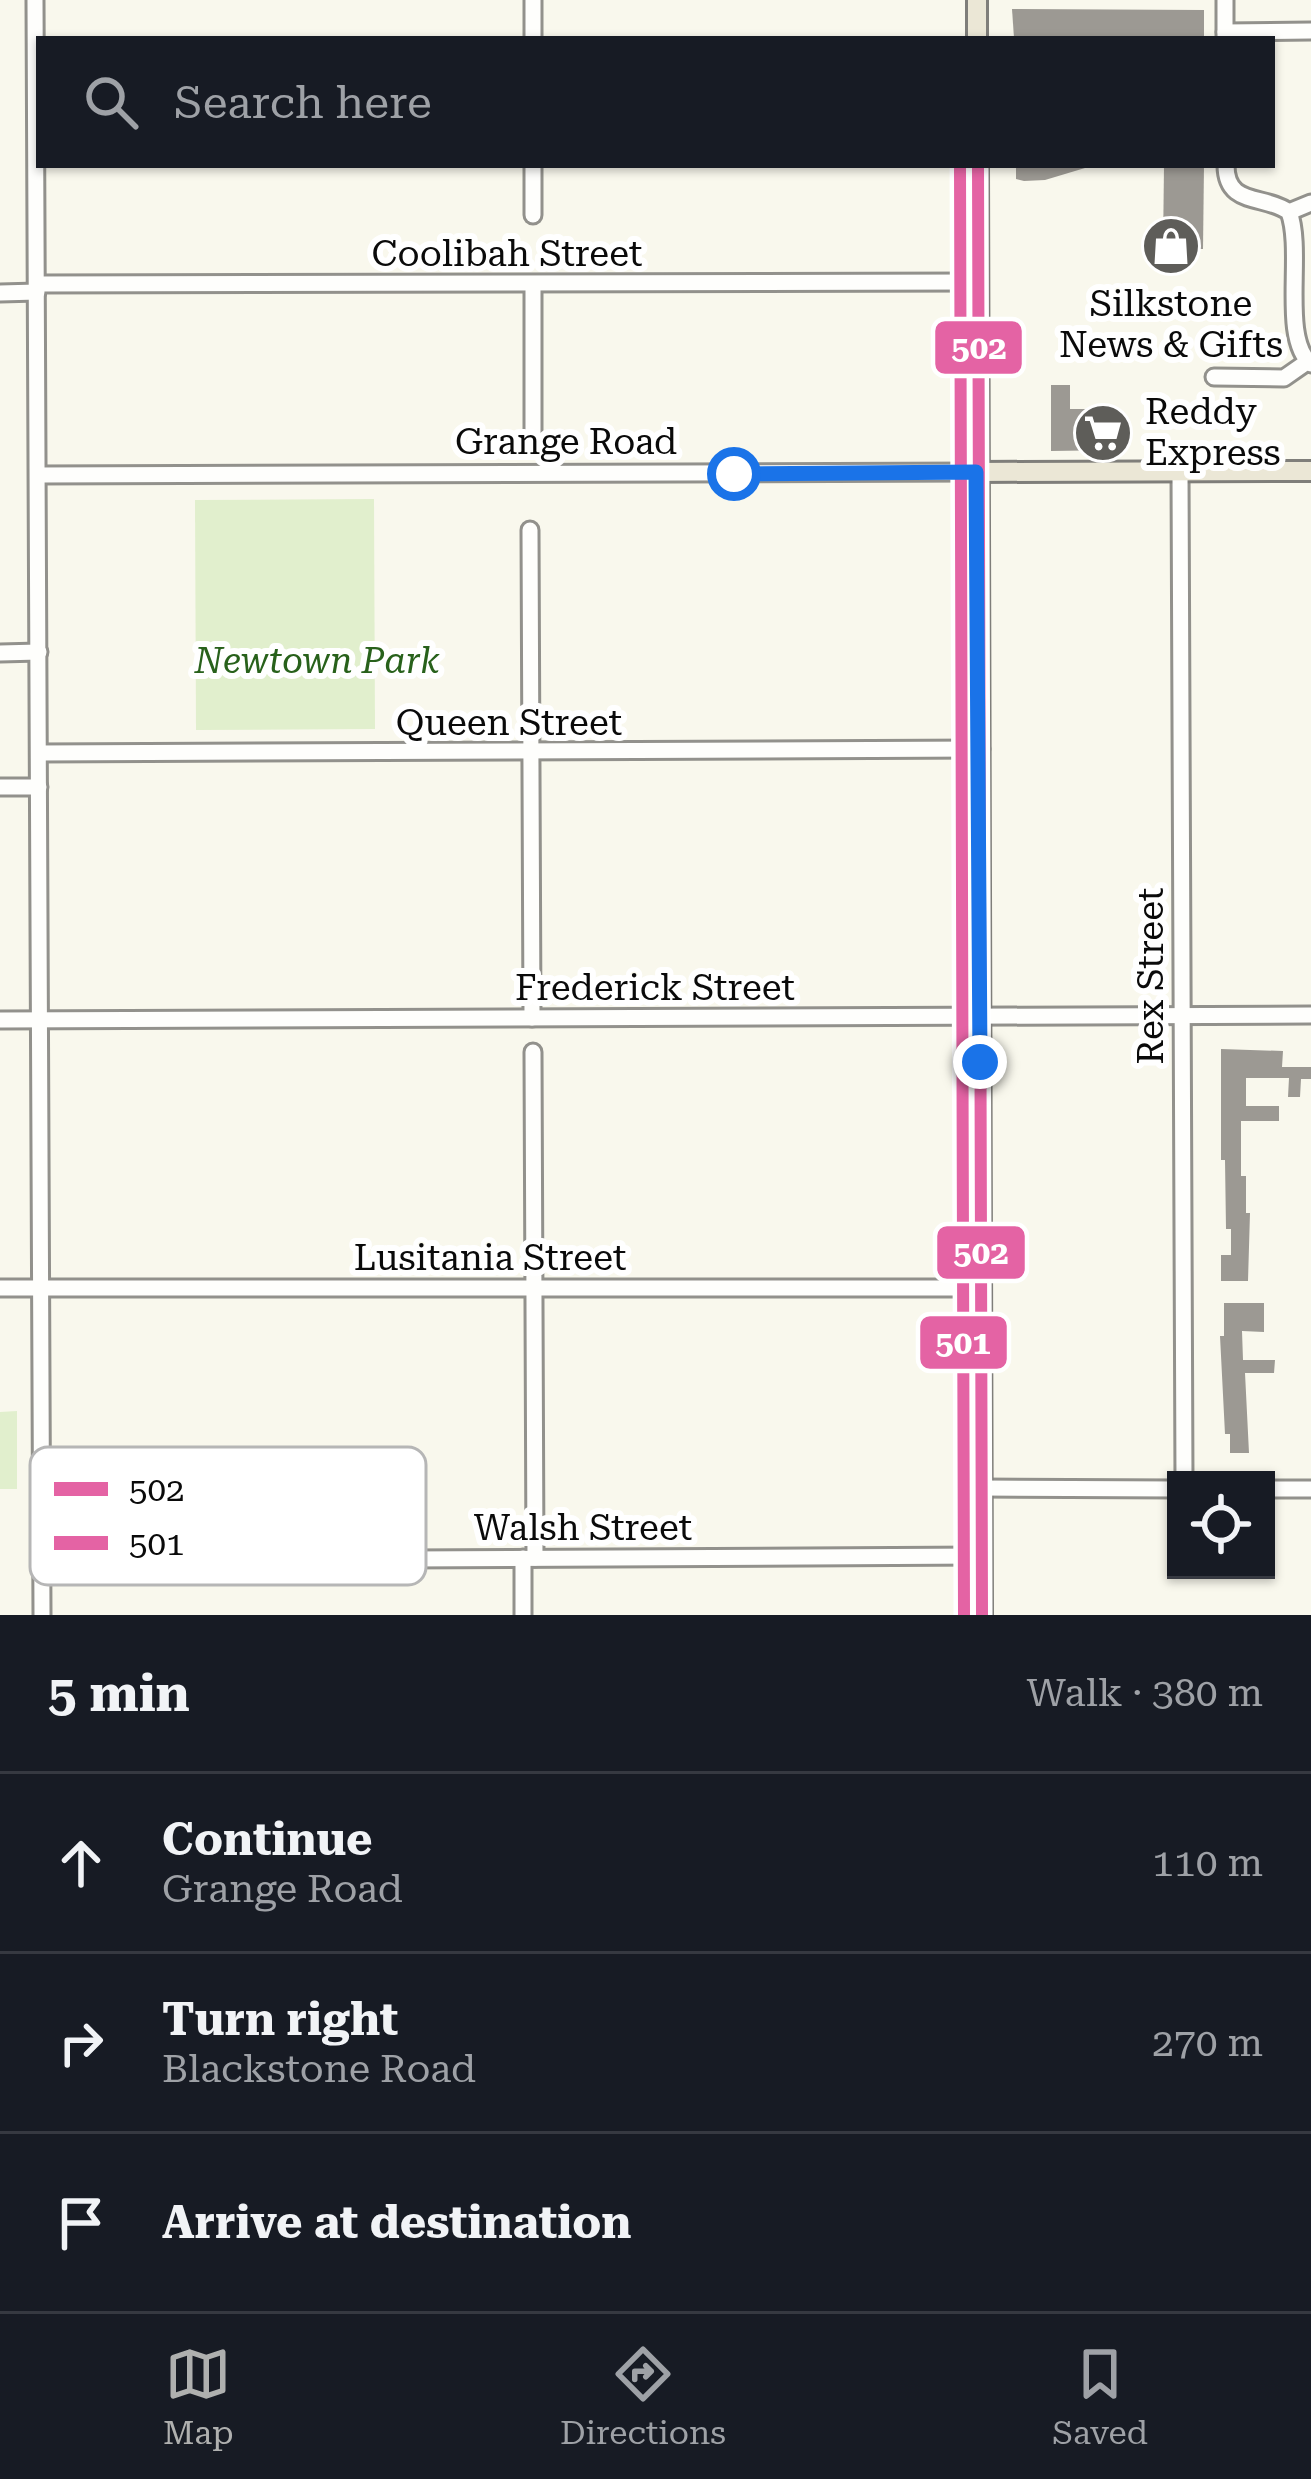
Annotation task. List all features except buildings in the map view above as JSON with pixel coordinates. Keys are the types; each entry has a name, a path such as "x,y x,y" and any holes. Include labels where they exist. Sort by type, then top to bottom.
{"main road":[{"path":"976,0 976,36"},
{"path":"978,168 982,1615"},
{"name":"Grange Road","path":"976,472 1311,470"}],"street":[{"path":"35,0 36,44"},
{"path":"533,0 533,36"},
{"path":"1225,0 1225,35 1311,32"},
{"path":"37,168 41,1447"},
{"path":"533,168 533,214"},
{"path":"1214,376 1284,378 1309,363 1297,344 1296,231 1289,212 1270,201 1241,198 1229,185 1226,168"},
{"path":"1289,212 1311,203"},
{"name":"Coolibah Street","path":"0,292 37,288 978,282"},
{"path":"533,285 533,436"},
{"name":"Rex Street","path":"1180,471 1184,1471"},
{"name":"Grange Road","path":"38,475 976,472"},
{"path":"530,530 532,1018"},
{"path":"0,653 39,652"},
{"name":"Queen Street","path":"39,753 981,749"},
{"path":"0,788 39,787"},
{"name":"Frederick Street","path":"0,1020 1311,1015"},
{"path":"524,1615 534,1288 532,1052"},
{"name":"Lusitania Street","path":"0,1288 980,1288"},
{"path":"981,1488 1167,1489"},
{"path":"1275,1489 1311,1489"},
{"name":"Walsh Street","path":"426,1559 981,1556"}],"green space":[{"name":"Newtown Park","path":"374,499 375,729 196,730 195,500"},
{"path":"17,1411 17,1489 0,1489 0,1412"}],"transit line":[{"name":"501","path":"960,168 964,1615"},
{"name":"502","path":"978,168 982,1615"}],"place":[{"name":"Silkstone News & Gifts","path":"1171,246"},
{"name":"Reddy Express","path":"1103,433"}],"route":[{"path":"734,474 976,472 980,1062"}]}
